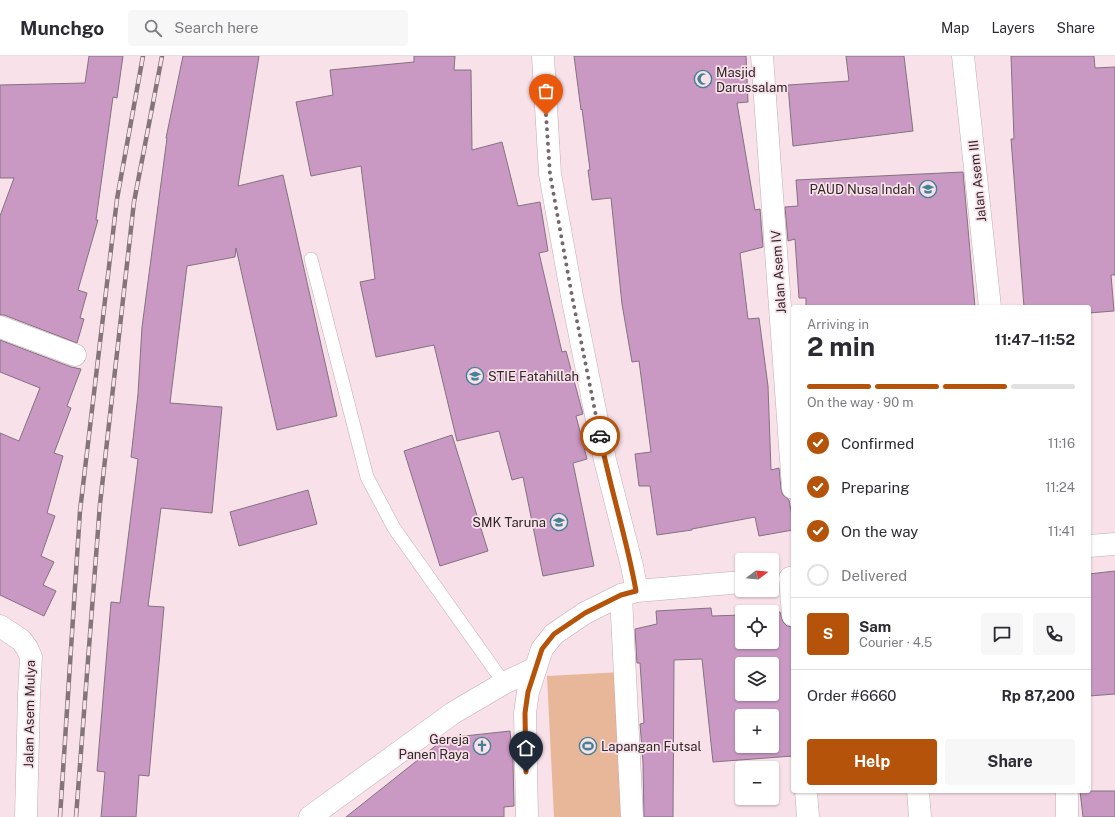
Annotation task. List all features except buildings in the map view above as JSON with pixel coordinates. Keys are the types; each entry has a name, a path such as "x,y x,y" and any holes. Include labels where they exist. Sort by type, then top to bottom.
{"street":[{"path":"543,56 551,182 573,304 605,460 632,566 629,593 632,817"},
{"name":"Jalan Asem IV","path":"762,56 791,460"},
{"name":"Jalan Asem III","path":"963,56 990,305"},
{"path":"0,327 75,356"},
{"path":"1091,546 1115,544"},
{"path":"785,578 791,606"},
{"path":"527,817 525,713 528,692 542,649 554,634 585,613 629,593 735,583"},
{"name":"Jalan Asem Mulya","path":"0,626 21,640 31,657 26,817"},
{"path":"310,817 453,713 504,683 536,668"},
{"path":"806,793 808,817"},
{"path":"918,793 920,817"},
{"path":"1067,817 1068,793"}],"lane":[{"path":"311,259 367,477 394,528 504,683"}],"shaded area":[{"name":"Lapangan Futsal","path":"623,672 630,817 554,817 547,676"}],"railway":[{"path":"60,817 80,511 117,199 143,56"},
{"path":"76,817 100,504 134,202 162,56"}],"way so far":[{"path":"546,115 550,174 572,296 600,436"}],"place":[{"name":"Masjid Darussalam","path":"703,79"},
{"name":"PAUD Nusa Indah","path":"928,189"},
{"name":"STIE Fatahillah","path":"475,376"},
{"name":"SMK Taruna","path":"559,522"},
{"name":"Gereja Panen Raya","path":"482,746"},
{"name":"Lapangan Futsal","path":"588,746"}],"route":[{"path":"526,772 525,713 528,692 542,649 554,634 585,613 621,595 636,591 632,566 600,436"}]}
